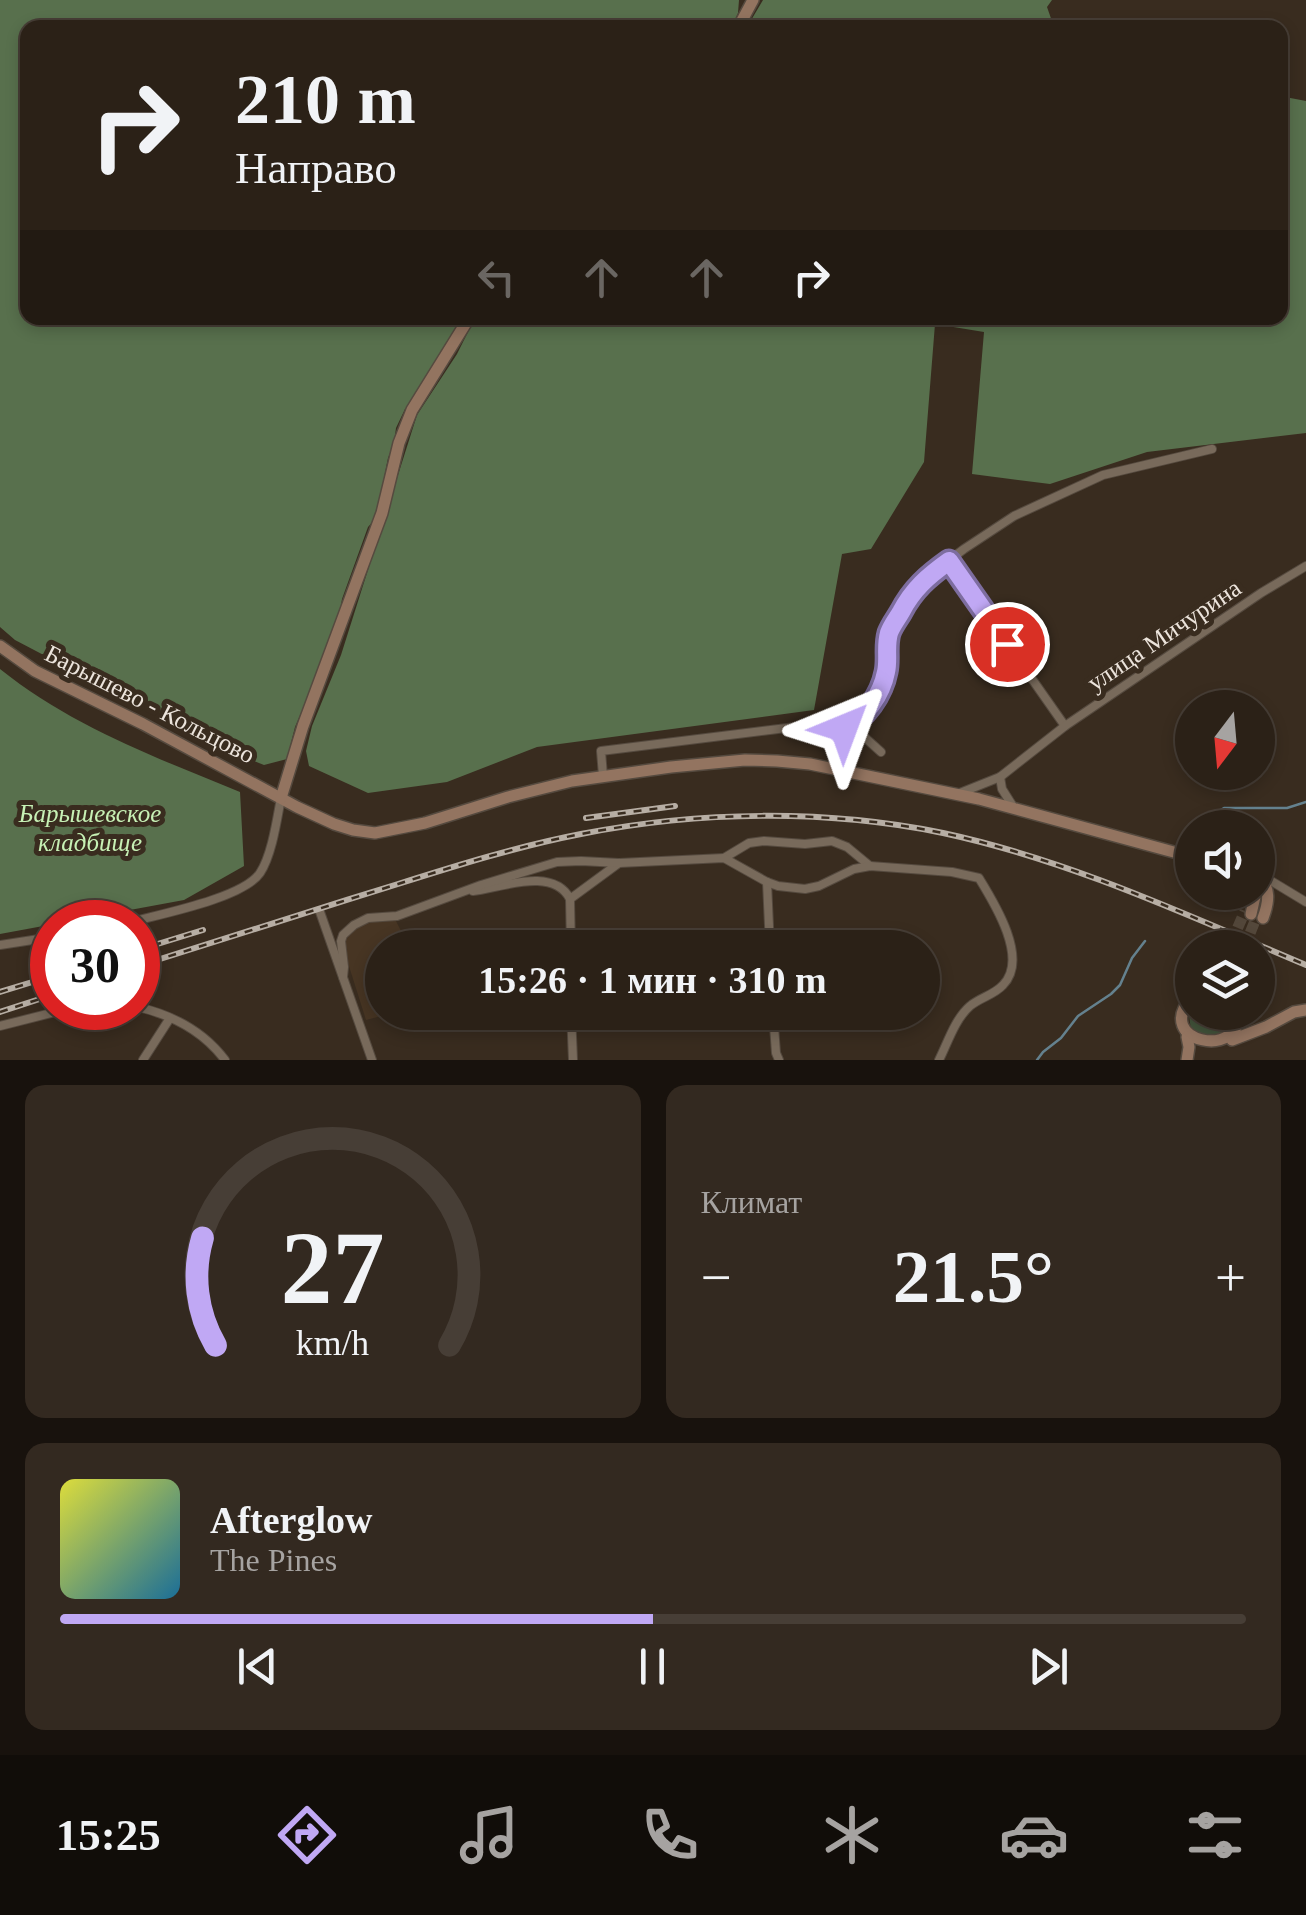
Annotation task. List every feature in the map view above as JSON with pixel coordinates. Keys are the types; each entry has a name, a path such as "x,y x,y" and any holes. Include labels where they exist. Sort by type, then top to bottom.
{"main road":[{"path":"282,798 303,726 382,513 399,442 412,410 465,325"},
{"name":"Барышево - Кольцово","path":"0,646 35,671 282,798 353,830 374,833 425,823 508,796 572,781 745,760 777,760 956,794 1175,851"},
{"path":"1275,1022 1306,1010"},
{"path":"1185,1030 1190,1047 1187,1060"},
{"path":"1220,1047 1237,1030"},
{"path":"1186,1033 1192,1041 1210,1048 1259,1030"}],"street":[{"path":"603,776 600,751 811,725 851,725 876,700 886,671 890,629 924,580 1014,516 1103,474 1212,449"},
{"path":"949,561 1065,726"},
{"name":"улица Мичурина","path":"956,794 1000,778 1065,726 1306,566"},
{"path":"851,725 881,752"},
{"path":"1000,778 1014,808"},
{"path":"160,914 205,902 253,882 263,869 282,798"},
{"path":"343,976 340,941 354,925 368,918 397,916 481,884 557,862 724,858 749,843 832,841 847,846 870,866"},
{"path":"724,858 766,882 804,889 870,866 952,872 979,878 1010,939 1014,956 1011,976 992,995 970,1006 939,1060"},
{"path":"570,899 618,863"},
{"path":"464,892 526,880 546,882 566,891 570,899 571,930"},
{"path":"766,882 769,930"},
{"path":"1275,886 1306,902"},
{"path":"1256,913 1283,892 1292,894"},
{"path":"320,912 372,1060"},
{"path":"0,945 30,940"},
{"path":"160,1015 213,1044 225,1060"},
{"path":"0,1026 30,1018"},
{"path":"143,1060 170,1018"},
{"path":"572,1030 573,1060"},
{"path":"775,1030 779,1060"}],"shaded area":[{"path":"374,919 395,919 400,930 365,930 365,1017 342,944 356,928"}],"green space":[{"path":"0,0 739,0 735,20 20,20 20,325 460,325 396,428 376,518 368,527 342,599 338,624 295,727 287,759 264,765 221,748 15,640 0,627"},
{"path":"763,0 1052,0 1047,7 1052,20 751,20"},
{"path":"1288,98 1306,101 1306,433 1147,452 1050,484 972,474 984,332 941,325 1288,325"},
{"path":"472,325 935,325 924,462 871,549 842,554 814,710 537,747 447,782 368,793 309,766 306,751 312,726 341,655 417,415"},
{"name":"Барышевское кладбище","path":"0,669 85,724 240,792 244,866 184,900 160,904 160,900 30,900 30,928 0,934"},
{"path":"1191,1030 1226,1030 1218,1040"}],"waterway":[{"path":"1221,810 1287,808 1306,802"},
{"path":"1037,1060 1078,1016 1120,985 1145,941"}],"tunnel":[{"path":"1237,930 1245,911"},
{"path":"1251,930 1257,916"}],"railway":[{"path":"586,818 675,806"},
{"path":"160,959 535,844 625,826 762,816 899,825 990,844 1127,890 1306,965"},
{"path":"160,943 203,930"},
{"path":"0,992 30,983"},
{"path":"0,1012 30,1002"}],"route":[{"path":"844,728 876,700 886,671 890,629 907,600 924,580 949,561 1007,644"}]}
